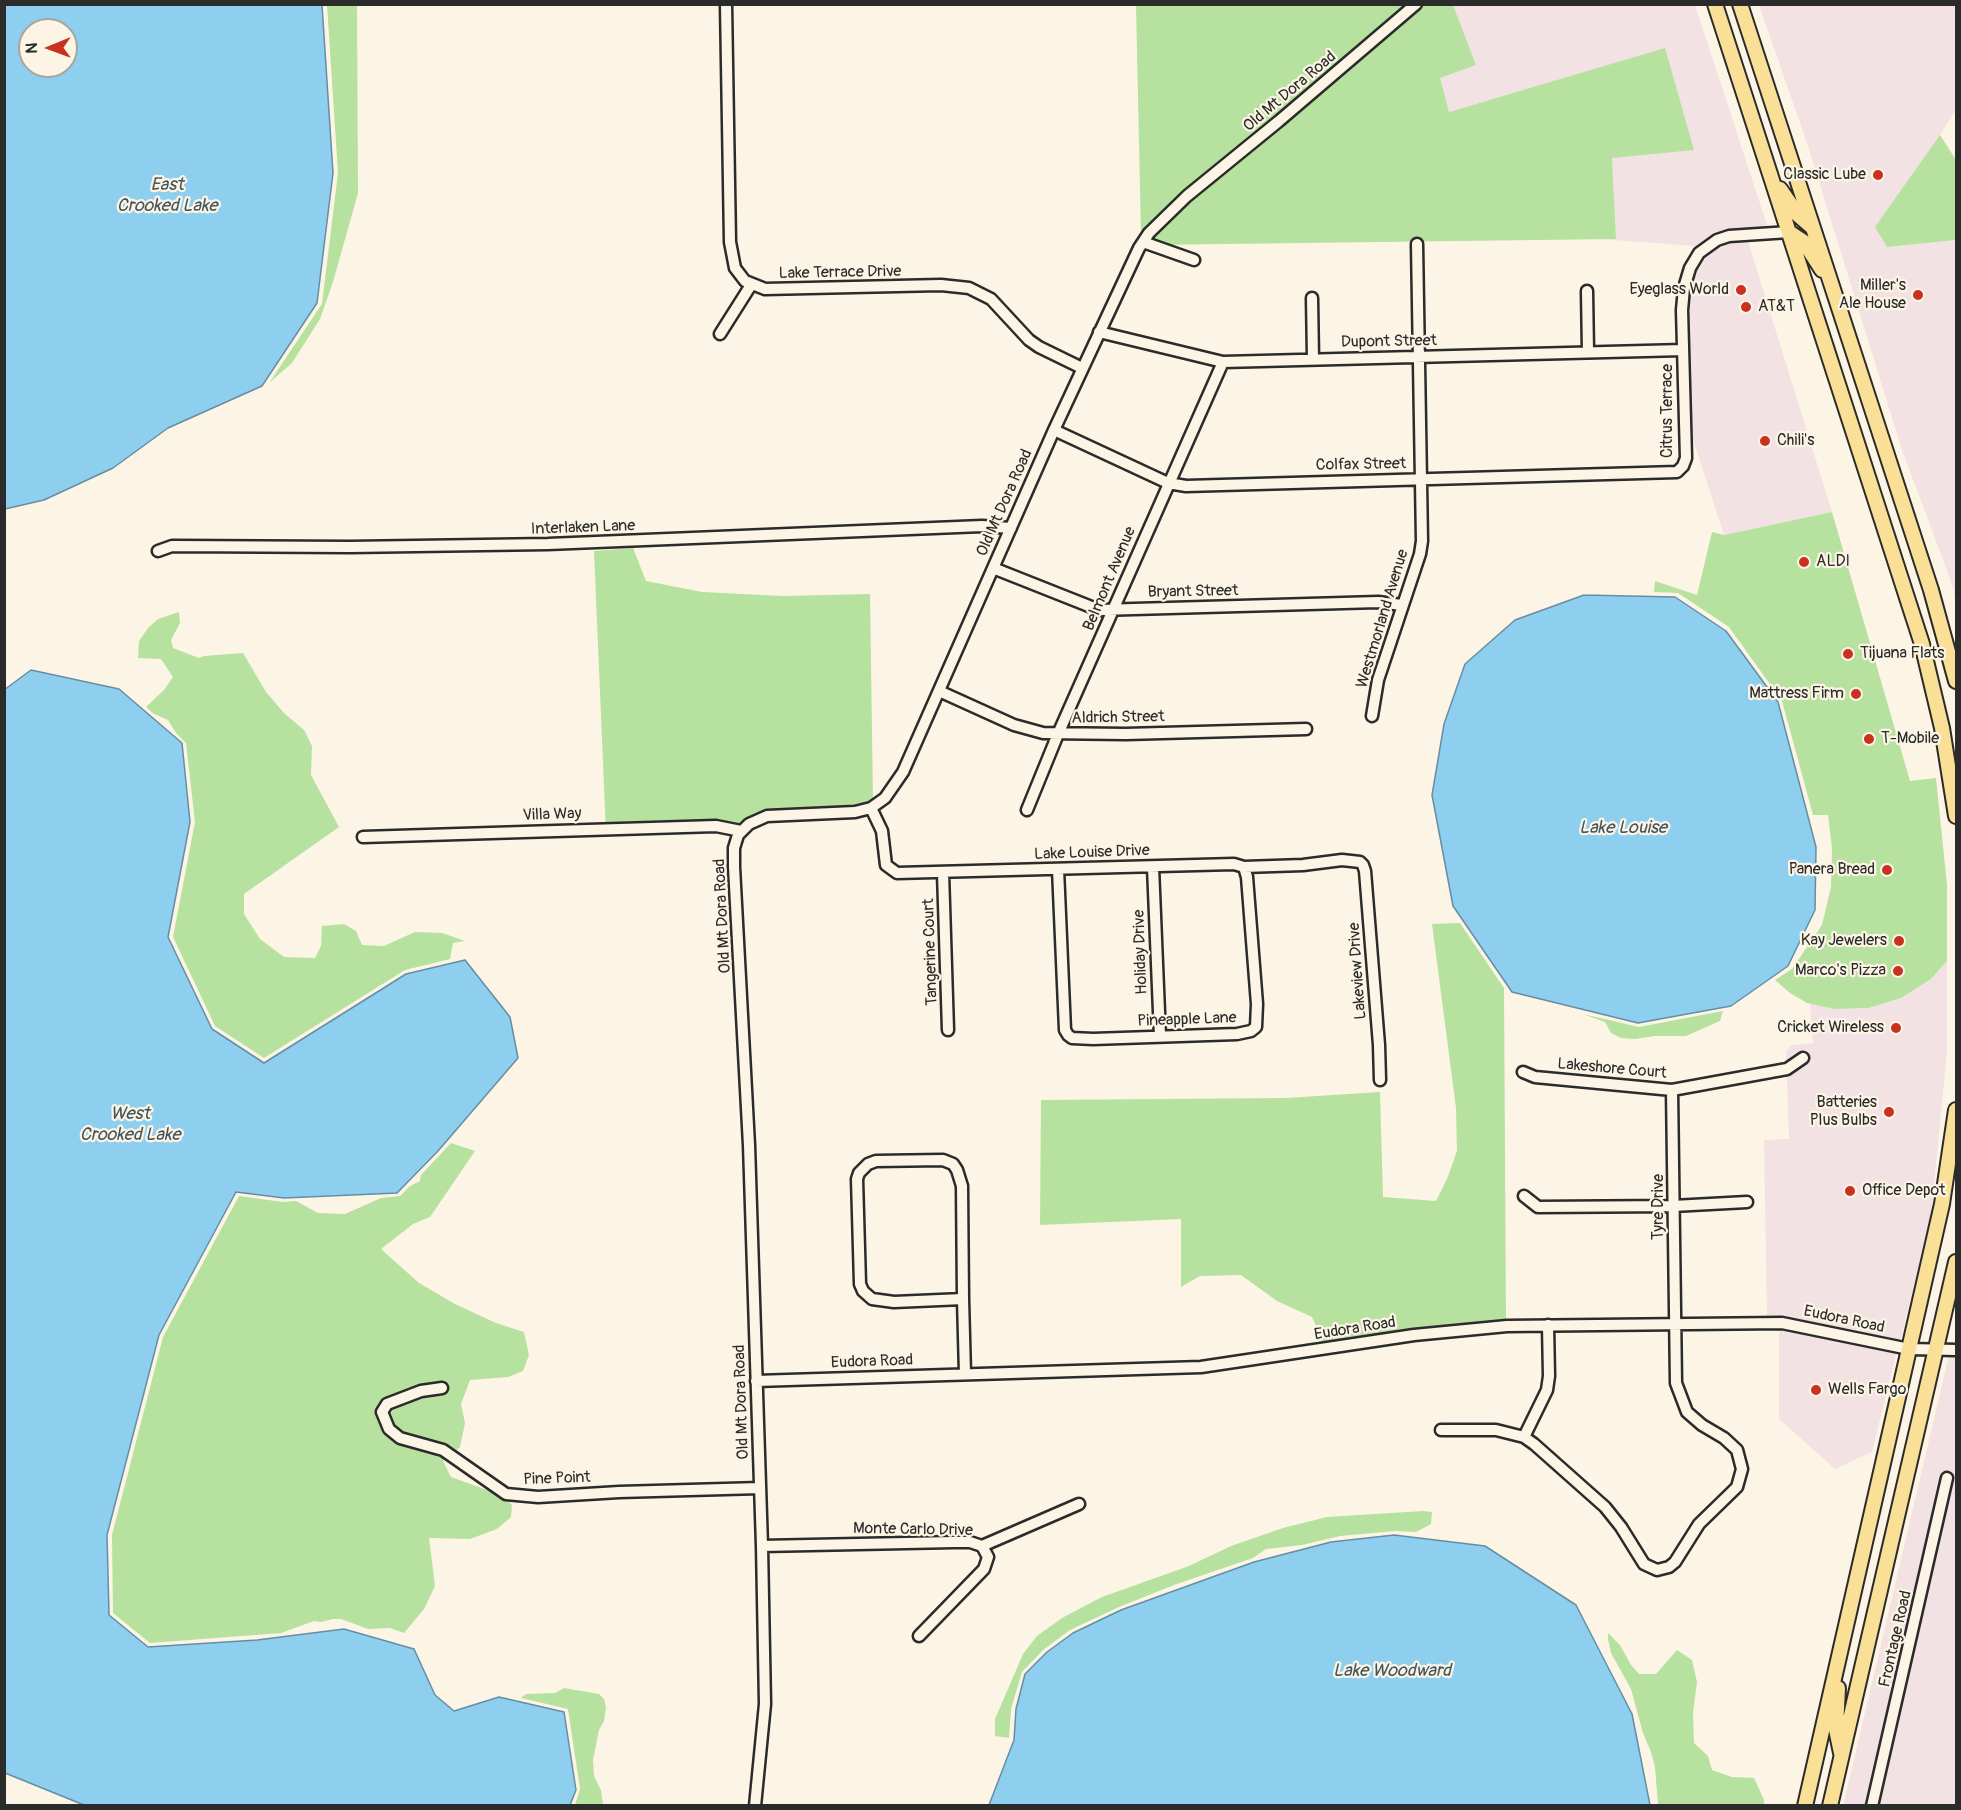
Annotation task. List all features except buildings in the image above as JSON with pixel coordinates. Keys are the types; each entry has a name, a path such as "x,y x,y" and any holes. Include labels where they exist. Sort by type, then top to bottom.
{"main road":[{"path":"1715,4 1922,644 1954,780 1956,816"},
{"path":"1740,4 1931,590 1956,681"},
{"path":"1770,175 1798,215 1813,228"},
{"path":"1789,232 1804,242 1832,284"},
{"path":"1805,1806 1942,1204 1956,1110"},
{"path":"1830,1806 1956,1262"},
{"path":"1840,1650 1836,1729 1842,1754"}],"street":[{"path":"720,334 751,285 735,268 730,243 726,4"},
{"name":"Old Mt Dora Road","path":"871,808 885,798 903,772 1082,368 1125,274 1143,242 1187,196 1280,121 1416,4"},
{"name":"Citrus Terrace","path":"1680,470 1686,458 1682,310 1684,288 1690,268 1708,244 1729,236 1789,232"},
{"path":"1143,242 1194,260"},
{"name":"Westmorland Avenue","path":"1372,716 1378,680 1420,554 1422,541 1417,244"},
{"name":"Lake Terrace Drive","path":"751,285 765,289 790,290 941,285 969,288 991,299 1029,340 1082,368"},
{"path":"1587,291 1588,352"},
{"path":"1312,297 1313,359"},
{"name":"Dupont Street","path":"1099,332 1223,362 1683,350"},
{"name":"Belmont Avenue","path":"1027,810 1167,483 1223,362"},
{"name":"Colfax Street","path":"1054,430 1167,483 1200,486 1667,474 1680,470"},
{"name":"Interlaken Lane","path":"158,551 172,546 350,547 548,544 982,526 1011,528"},
{"name":"Bryant Street","path":"993,568 1099,610 1378,602 1402,605"},
{"name":"Aldrich Street","path":"939,691 1014,725 1037,732 1058,734 1306,729"},
{"path":"741,831 749,824 767,816 855,812 871,808"},
{"name":"Lake Louise Drive","path":"871,808 882,831 888,868 904,874 1234,864 1244,867 1303,865 1342,860 1360,862"},
{"name":"Villa Way","path":"363,837 705,826 726,827 741,831"},
{"name":"Old Mt Dora Road","path":"741,831 734,848 734,867 747,1106 765,1704 755,1806"},
{"name":"Lakeview Drive","path":"1360,862 1365,871 1380,1080"},
{"name":"Holiday Drive","path":"1153,867 1160,1036"},
{"name":"Pineapple Lane","path":"1058,869 1065,1030 1072,1038 1093,1039 1237,1034 1251,1031 1256,1027 1257,1004 1247,877 1244,867"},
{"name":"Tangerine Court","path":"943,873 948,1030"},
{"name":"Lakeshore Court","path":"1523,1072 1535,1077 1672,1090 1786,1069 1803,1058"},
{"name":"Tyre Drive","path":"1524,1437 1549,1455 1605,1506 1644,1564 1657,1570 1669,1568 1681,1554 1699,1524 1737,1487 1742,1469 1740,1455 1733,1445 1692,1418 1683,1405 1676,1383 1672,1090"},
{"path":"963,1299 878,1301 867,1296 863,1291 860,1284 857,1179 862,1168 876,1161 943,1160 953,1164 957,1170 962,1186 965,1374"},
{"path":"1524,1196 1538,1208 1673,1206 1747,1202"},
{"name":"Eudora Road","path":"756,1381 1201,1367 1466,1329 1548,1325 1782,1323 1909,1349 1956,1350"},
{"path":"1441,1431 1496,1430 1524,1437 1547,1390 1548,1325"},
{"name":"Pine Point","path":"442,1388 421,1391 387,1404 382,1412 389,1429 400,1438 443,1450 506,1494 538,1497 760,1488"},
{"name":"Frontage Road","path":"1872,1806 1947,1478"},
{"path":"982,1546 1079,1504"},
{"name":"Monte Carlo Drive","path":"762,1546 954,1542 969,1542 982,1546 988,1557 984,1569 920,1636"}],"shaded area":[{"path":"1453,5 1695,5 1770,234 1747,238 1832,512 1724,535 1686,418 1691,270 1710,247 1600,239 1616,238 1612,158 1665,49 1449,112 1439,78 1476,65"},
{"path":"1759,5 1956,5 1956,109 1940,135 1887,247 1956,240 1956,603 1952,584 1902,450 1808,146"},
{"path":"1947,961 1947,1052 1931,1215 1900,1342 1803,1321 1767,1318 1764,1140 1789,1139 1786,1051 1792,1045 1813,1043 1810,1003 1835,1009 1870,1008 1901,998 1931,979"},
{"path":"1771,1328 1782,1328 1897,1351 1872,1452 1835,1469 1779,1419 1779,1331"},
{"path":"1949,1355 1956,1355 1956,1805 1843,1806"}],"green space":[{"path":"327,5 357,5 358,193 320,319 292,363 269,383 322,304 338,173"},
{"path":"1136,5 1409,5 1276,118 1183,193 1141,236"},
{"path":"1424,5 1453,5 1476,65 1440,78 1449,112 1665,48 1694,150 1612,158 1616,239 1147,245 1161,228"},
{"path":"1940,135 1956,160 1956,240 1887,247 1875,227"},
{"path":"1832,512 1910,781 1936,778 1947,885 1947,961 1931,979 1901,998 1869,1008 1835,1009 1807,1003 1790,993 1775,980 1792,969 1822,925 1831,887 1832,848 1828,815 1813,815 1782,701 1729,627 1678,593 1654,592 1655,581 1697,595 1712,532 1724,535"},
{"path":"633,548 646,581 702,592 783,596 870,594 873,802 855,807 766,811 746,820 739,827 606,833 594,551"},
{"path":"179,612 180,623 171,640 173,648 199,658 243,653 266,692 284,713 304,730 312,746 311,775 339,827 244,894 244,914 260,939 284,957 315,958 321,946 322,926 344,924 356,931 362,945 384,946 415,932 442,933 465,941 453,943 450,959 405,970 264,1058 215,1026 173,937 195,822 186,743 168,720 154,714 146,707 164,690 173,677 161,659 138,658 139,641 148,628 158,619"},
{"path":"1460,923 1504,988 1506,1321 1413,1330 1324,1344 1312,1317 1277,1301 1241,1275 1200,1276 1181,1287 1181,1219 1040,1225 1041,1100 1286,1098 1380,1092 1383,1197 1436,1201 1457,1151 1456,1108 1432,924"},
{"path":"1723,1011 1720,1021 1686,1036 1655,1036 1635,1039 1621,1038 1611,1033 1605,1022 1583,1014 1639,1027"},
{"path":"451,1143 475,1151 430,1217 413,1224 381,1249 419,1283 455,1304 496,1323 524,1332 529,1355 523,1371 508,1377 470,1380 461,1404 465,1423 460,1447 443,1461 451,1477 498,1494 508,1501 512,1505 511,1517 497,1529 470,1539 429,1538 435,1586 424,1609 404,1633 390,1628 368,1629 341,1619 333,1619 314,1621 281,1633 150,1643 113,1613 112,1535 163,1337 239,1196 283,1202 296,1201 318,1213 345,1214 381,1198 400,1196 410,1186 420,1181 421,1175"},
{"path":"1432,1512 1431,1524 1416,1532 1395,1531 1340,1536 1302,1545 1266,1549 1253,1558 1174,1585 1070,1630 1043,1650 1022,1672 1011,1709 1009,1738 995,1736 995,1719 1023,1654 1037,1636 1062,1618 1102,1597 1189,1566 1231,1546 1283,1528 1327,1517"},
{"path":"1608,1633 1620,1645 1639,1674 1656,1674 1677,1650 1692,1660 1697,1682 1693,1713 1694,1743 1708,1756 1712,1770 1732,1777 1754,1778 1764,1805 1658,1805 1655,1767 1651,1752 1643,1733 1631,1689 1611,1653"},
{"path":"564,1688 599,1694 604,1699 606,1707 604,1721 599,1730 593,1760 594,1776 601,1790 603,1805 575,1805 580,1789 568,1709 521,1698 526,1694 555,1693"}],"water":[{"name":"East Crooked Lake","path":"4,5 322,5 333,173 317,303 262,386 168,428 113,468 44,500 5,509"},
{"name":"Lake Louise","path":"1584,595 1675,597 1726,631 1778,702 1816,847 1815,910 1788,966 1731,1006 1638,1023 1512,992 1453,906 1432,795 1444,724 1465,664 1515,620"},
{"name":"West Crooked Lake","path":"31,670 119,689 182,743 190,822 168,937 212,1029 264,1063 406,974 465,960 510,1017 518,1058 438,1151 397,1193 284,1198 236,1192 159,1335 107,1535 109,1615 148,1647 257,1640 344,1629 414,1649 435,1695 454,1711 499,1697 564,1712 576,1790 570,1805 84,1805 5,1773 4,690"},
{"name":"Lake Woodward","path":"1394,1535 1485,1546 1576,1605 1632,1714 1650,1805 989,1805 1014,1740 1016,1709 1025,1674 1047,1652 1073,1633 1121,1610 1254,1562 1331,1542"}],"place":[{"name":"Classic Lube","path":"1878,175"},
{"name":"Eyeglass World","path":"1741,290"},
{"name":"Miller's Ale House","path":"1918,295"},
{"name":"AT&T","path":"1746,307"},
{"name":"Chili's","path":"1765,441"},
{"name":"ALDI","path":"1804,562"},
{"name":"Tijuana Flats","path":"1848,654"},
{"name":"Mattress Firm","path":"1856,694"},
{"name":"T-Mobile","path":"1869,739"},
{"name":"Panera Bread","path":"1887,870"},
{"name":"Kay Jewelers","path":"1899,941"},
{"name":"Marco's Pizza","path":"1898,971"},
{"name":"Cricket Wireless","path":"1896,1028"},
{"name":"Batteries Plus Bulbs","path":"1889,1112"},
{"name":"Office Depot","path":"1850,1191"},
{"name":"Wells Fargo","path":"1816,1390"}]}
